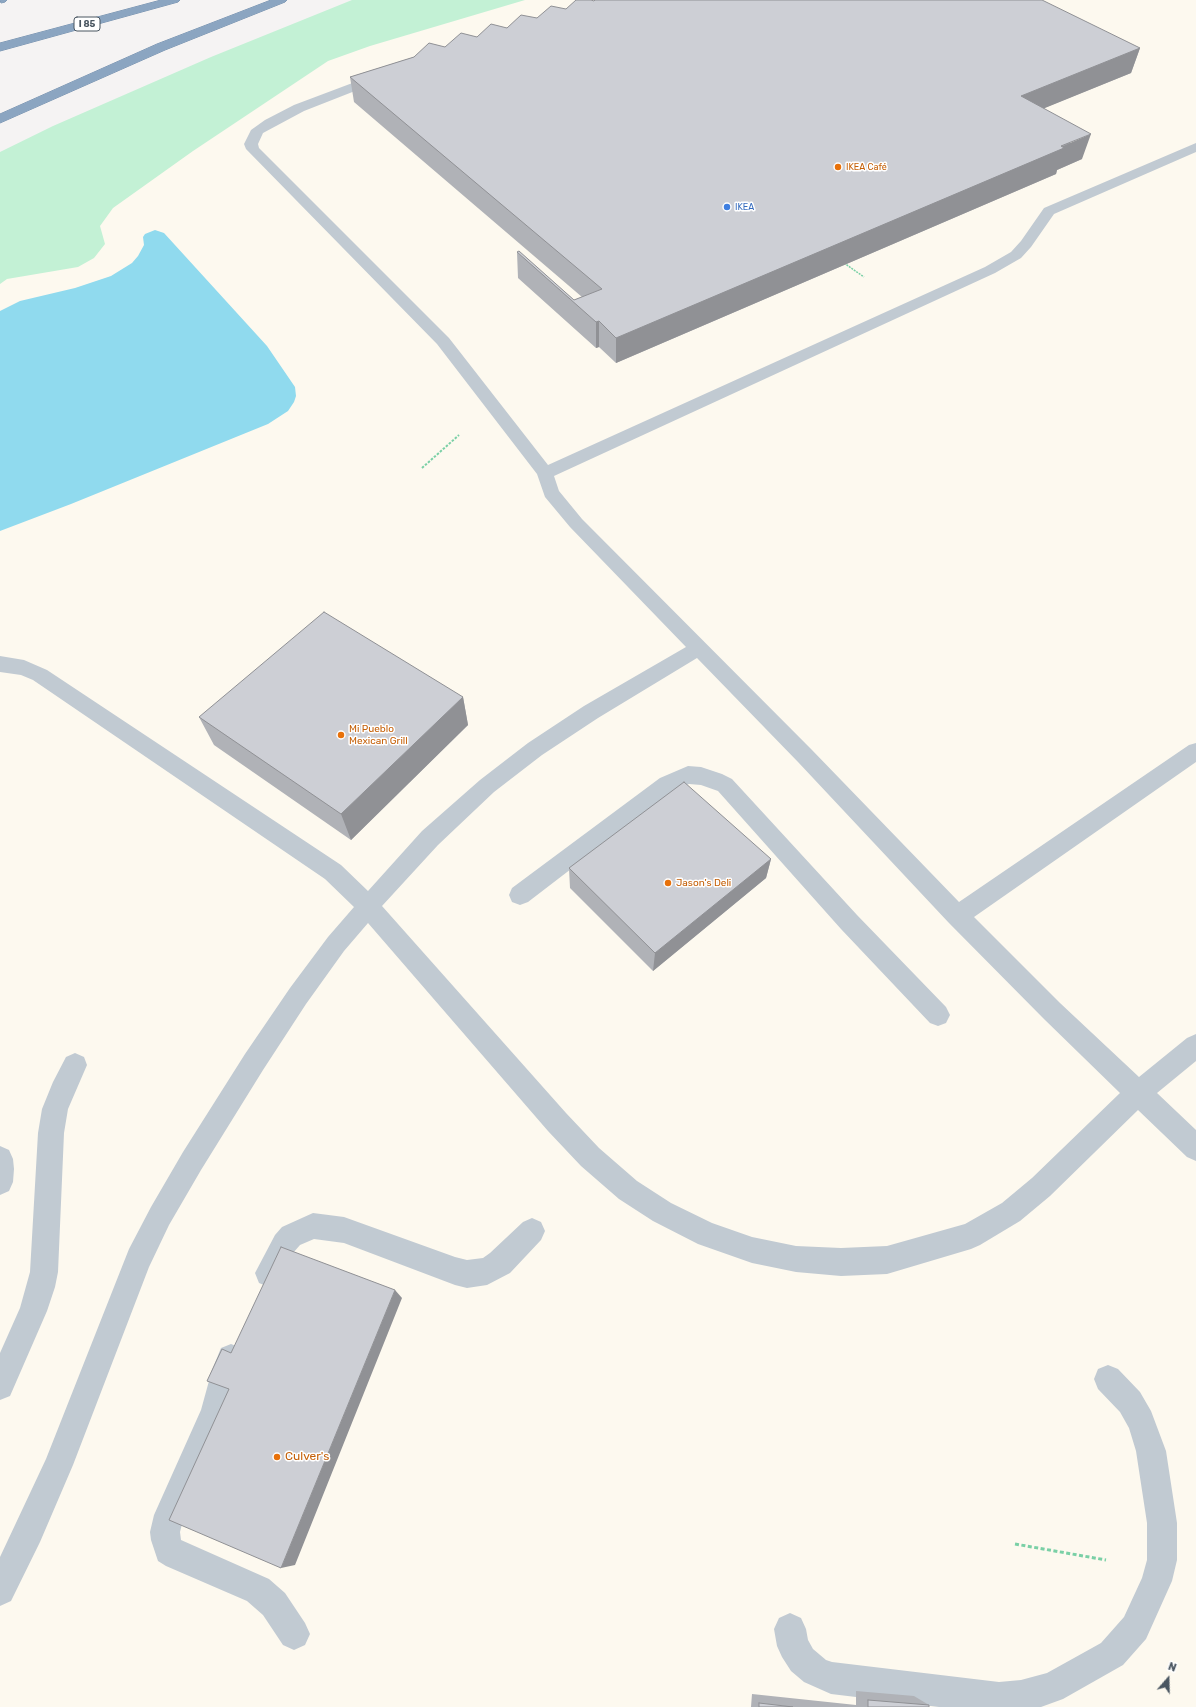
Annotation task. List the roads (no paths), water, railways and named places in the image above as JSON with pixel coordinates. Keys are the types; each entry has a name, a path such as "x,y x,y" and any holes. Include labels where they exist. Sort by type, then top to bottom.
{"highway":[{"name":"I 85","path":"0,47 174,0"},
{"path":"0,119 161,47 281,0"}],"street":[{"path":"390,72 299,108 270,123 258,130 252,138 251,144 253,149 443,341 545,473 551,493 576,523 805,756 957,916 1052,1011 1196,1148"},
{"path":"545,473 990,270 1016,256 1049,211 1196,147"},
{"path":"0,1590 29,1531 58,1465 107,1337 139,1259 160,1216 192,1161 254,1062 298,996 336,944 388,883 430,838 487,786 535,749 591,712 699,648"},
{"path":"0,664 24,668 40,675 333,872 350,887 428,973 557,1122 590,1157 628,1190 662,1212 707,1235 752,1250 796,1259 841,1262 886,1260 926,1250 971,1236 1011,1212 1041,1187 1138,1093 1196,1046"},
{"path":"957,916 1196,751"},
{"path":"520,895 667,784 688,775 701,776 715,780 725,785 849,922 938,1015"},
{"path":"0,1386 33,1311 41,1287 46,1238 51,1132 55,1110 62,1091 75,1065"},
{"path":"0,1159 0,1182"},
{"path":"258,1298 284,1244 292,1236 313,1226 344,1230 455,1271 468,1274 487,1271 500,1263 532,1231"},
{"path":"241,1334 226,1370 212,1418 169,1515 165,1532 166,1540 169,1550 177,1555 258,1590 274,1604 294,1634"},
{"path":"790,1629 793,1646 802,1660 815,1671 831,1678 999,1698 1021,1696 1052,1688 1112,1654 1135,1628 1149,1601 1157,1581 1162,1560 1162,1523 1151,1451 1141,1421 1130,1402 1108,1380"}],"water":[{"path":"155,230 164,233 267,346 295,387 296,396 294,402 288,411 268,424 71,504 0,531 0,311 20,301 75,288 111,276 132,263 144,245 143,237 145,234"}],"place":[{"name":"IKEA Café","path":"838,167"},
{"name":"IKEA","path":"727,207"},
{"name":"Mi Pueblo Mexican Grill","path":"341,735"},
{"name":"Jason's Deli","path":"668,883"},
{"name":"Culver's","path":"277,1457"}]}
